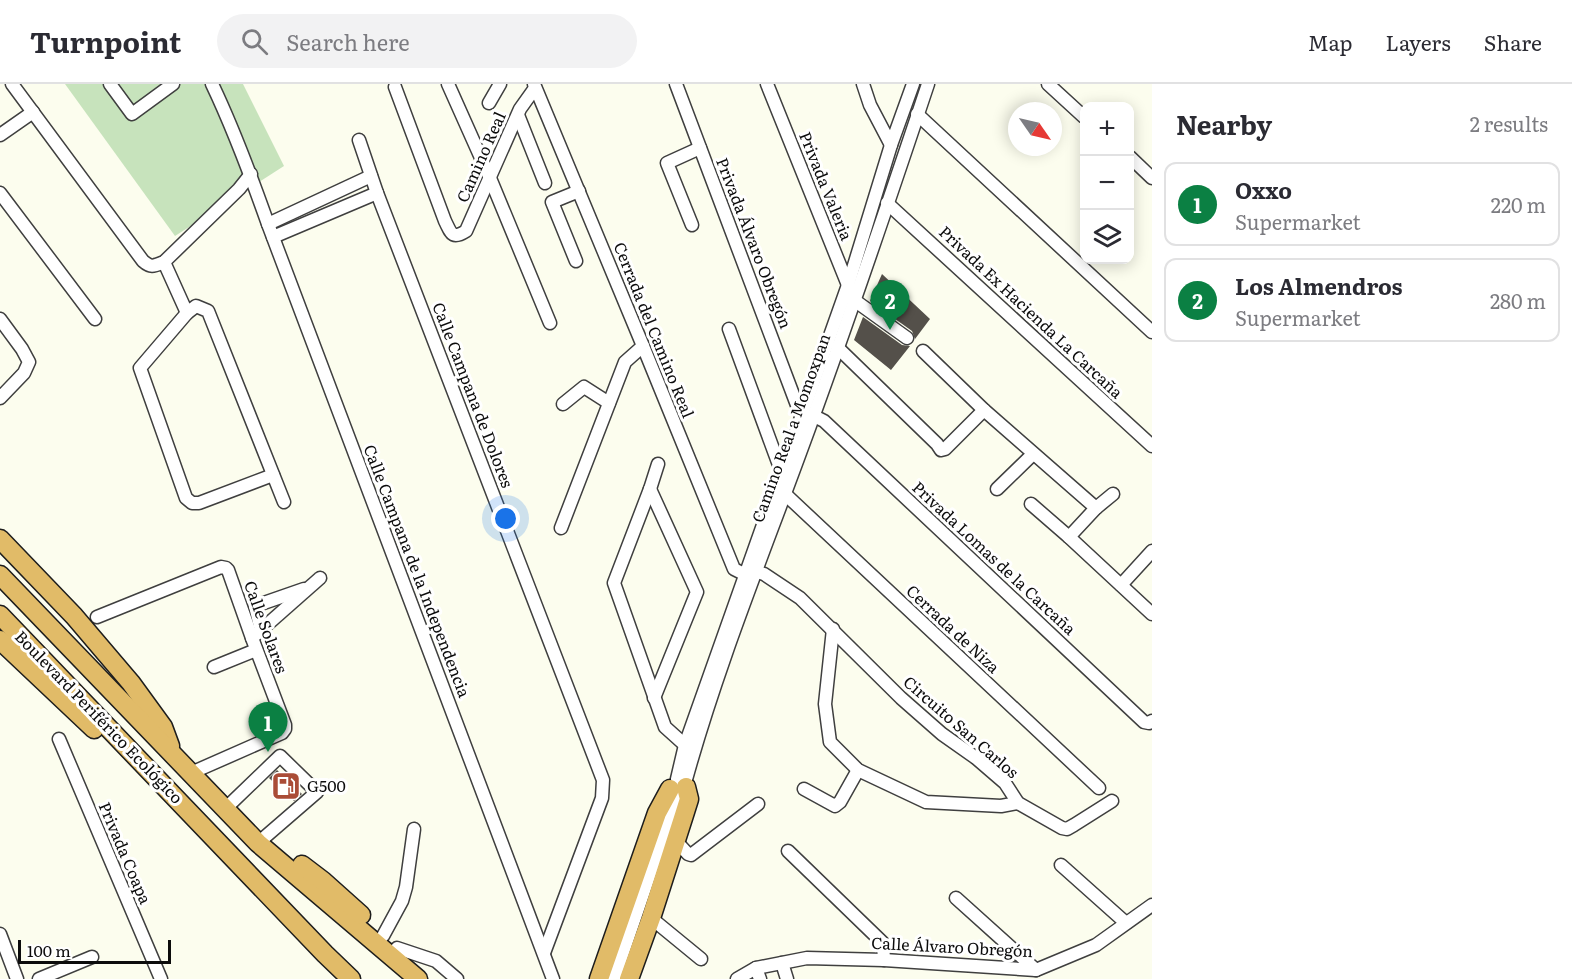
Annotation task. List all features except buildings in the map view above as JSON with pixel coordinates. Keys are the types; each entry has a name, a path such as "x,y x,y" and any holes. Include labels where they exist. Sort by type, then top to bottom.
{"highway":[{"name":"Boulevard Periférico Ecológico","path":"0,539 74,616 130,683 163,727 174,756"},
{"name":"Boulevard Periférico Ecológico","path":"0,575 258,843 418,979"},
{"name":"Boulevard Periférico Ecológico","path":"0,615 351,979"},
{"name":"Boulevard Periférico Ecológico","path":"0,639 169,800 197,819"},
{"path":"598,979 657,813 680,784 689,799 679,844 629,979"},
{"path":"258,843 285,854 305,867 435,979"}],"street":[{"path":"12,84 148,265 153,266 164,262 239,189 251,174"},
{"path":"110,84 132,114 173,84"},
{"name":"Calle Campana de la Independencia","path":"212,84 231,123 251,174 553,979"},
{"path":"448,84 550,322"},
{"path":"489,103 500,84"},
{"name":"Privada Álvaro Obregón","path":"676,84 797,405 809,413"},
{"name":"Privada Valeria","path":"767,84 854,300"},
{"path":"863,84 870,105 891,145"},
{"name":"Camino Real a Momoxpan","path":"751,574 785,494 891,145 913,84"},
{"name":"Camino Real a Momoxpan","path":"614,979 669,818 679,796 684,793 680,784 690,746 742,607 783,468 837,347 928,84"},
{"path":"1048,84 1080,113"},
{"name":"Camino Real","path":"395,87 445,221 452,234 456,236 466,231 520,109 535,86"},
{"name":"Cerrada del Camino Real","path":"535,86 734,569 751,574"},
{"path":"0,127 31,109"},
{"path":"0,135 31,109"},
{"path":"917,114 1152,332"},
{"path":"518,115 546,183"},
{"name":"Calle Campana de Dolores","path":"359,140 603,780 602,798 544,953"},
{"path":"692,225 667,163 700,147"},
{"path":"1134,161 1152,178"},
{"path":"268,224 371,176"},
{"path":"576,261 552,202 579,191"},
{"path":"273,237 377,192"},
{"path":"0,193 95,319"},
{"name":"Privada Ex Hacienda La Carcaña","path":"887,202 1152,446"},
{"path":"164,262 187,313"},
{"path":"854,300 907,338"},
{"path":"273,475 199,503 192,504 186,498 140,368 187,313 196,306 208,312 284,501"},
{"path":"0,319 29,362 24,373 0,398"},
{"path":"729,329 779,465 783,468"},
{"path":"561,528 625,362 643,346"},
{"path":"837,347 941,450 945,449 984,410"},
{"path":"923,351 984,410 1096,508"},
{"path":"563,404 584,387 609,403"},
{"name":"Privada Lomas de la Carcaña","path":"809,413 824,421 1144,722 1152,721"},
{"path":"997,489 1033,454"},
{"path":"658,464 614,583 665,727 690,746"},
{"path":"650,489 697,592 654,698"},
{"name":"Cerrada de Niza","path":"785,494 1099,788"},
{"path":"1069,537 1096,508 1113,494"},
{"path":"1031,504 1152,614"},
{"path":"1121,585 1152,551"},
{"name":"Calle Solares","path":"98,617 221,567 228,570 256,634 256,650 285,729 282,733 191,773"},
{"name":"Circuito San Carlos","path":"751,574 764,574 800,598 833,629 901,698 942,734 976,758 1005,783 1018,803 1001,806 926,802 858,770 830,742 825,704 833,629"},
{"path":"256,634 320,578"},
{"path":"256,634 255,606 310,587"},
{"path":"214,667 256,650"},
{"name":"Privada Coapa","path":"59,739 161,979"},
{"path":"225,809 280,756 317,792 258,843"},
{"path":"804,789 835,806 840,802 858,770"},
{"path":"1018,803 1067,829 1112,801"},
{"path":"679,844 687,854 691,855 758,804"},
{"path":"383,936 402,901 414,829"},
{"path":"788,851 883,943 884,960"},
{"path":"1060,865 1126,923"},
{"path":"956,898 1036,970"},
{"name":"Calle Álvaro Obregón","path":"737,979 782,963 807,958 884,960 1036,970 1096,945 1152,905"},
{"path":"651,918 701,959"},
{"path":"0,934 17,979"},
{"path":"397,948 436,962 457,979"},
{"path":"39,979 92,957"},
{"path":"782,963 787,979"}],"green space":[{"path":"65,84 243,84 284,166 175,236"}],"place":[{"name":"Los Almendros","path":"890,330"},
{"name":"Oxxo","path":"268,752"},
{"name":"G500","path":"286,786"}]}
